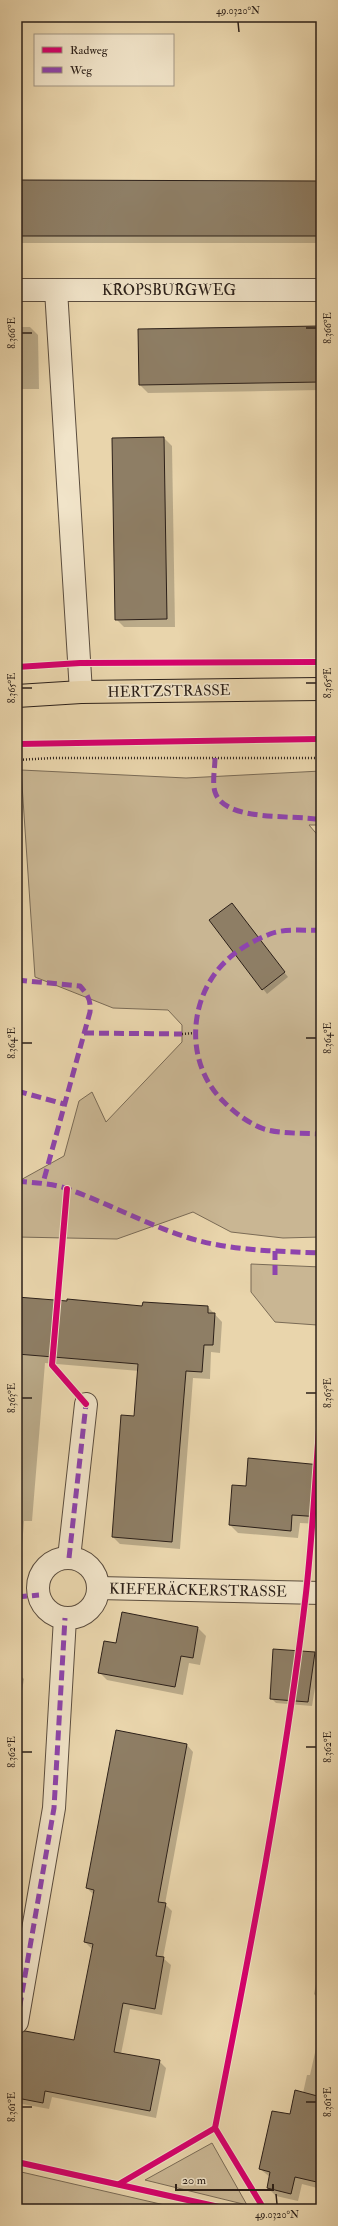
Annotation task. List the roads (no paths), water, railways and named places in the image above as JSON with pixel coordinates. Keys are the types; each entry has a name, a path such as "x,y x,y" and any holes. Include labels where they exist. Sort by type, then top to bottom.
{"main road":[{"name":"HERTZSTRASSE","path":"17,696 81,692 321,689"}],"street":[{"name":"KROPSBURGWEG","path":"17,290 321,290"},
{"path":"56,290 81,692"},
{"path":"69,1558 86,1404"},
{"path":"69,1558 84,1563 90,1568 94,1574 98,1588 97,1596 88,1611 73,1618 65,1618 57,1617 45,1608 41,1602 38,1587 39,1579 48,1566 54,1562 69,1558"},
{"name":"KIEFERÄCKERSTRASSE","path":"98,1588 321,1593"},
{"path":"17,2022 54,1808 65,1618"}]}
